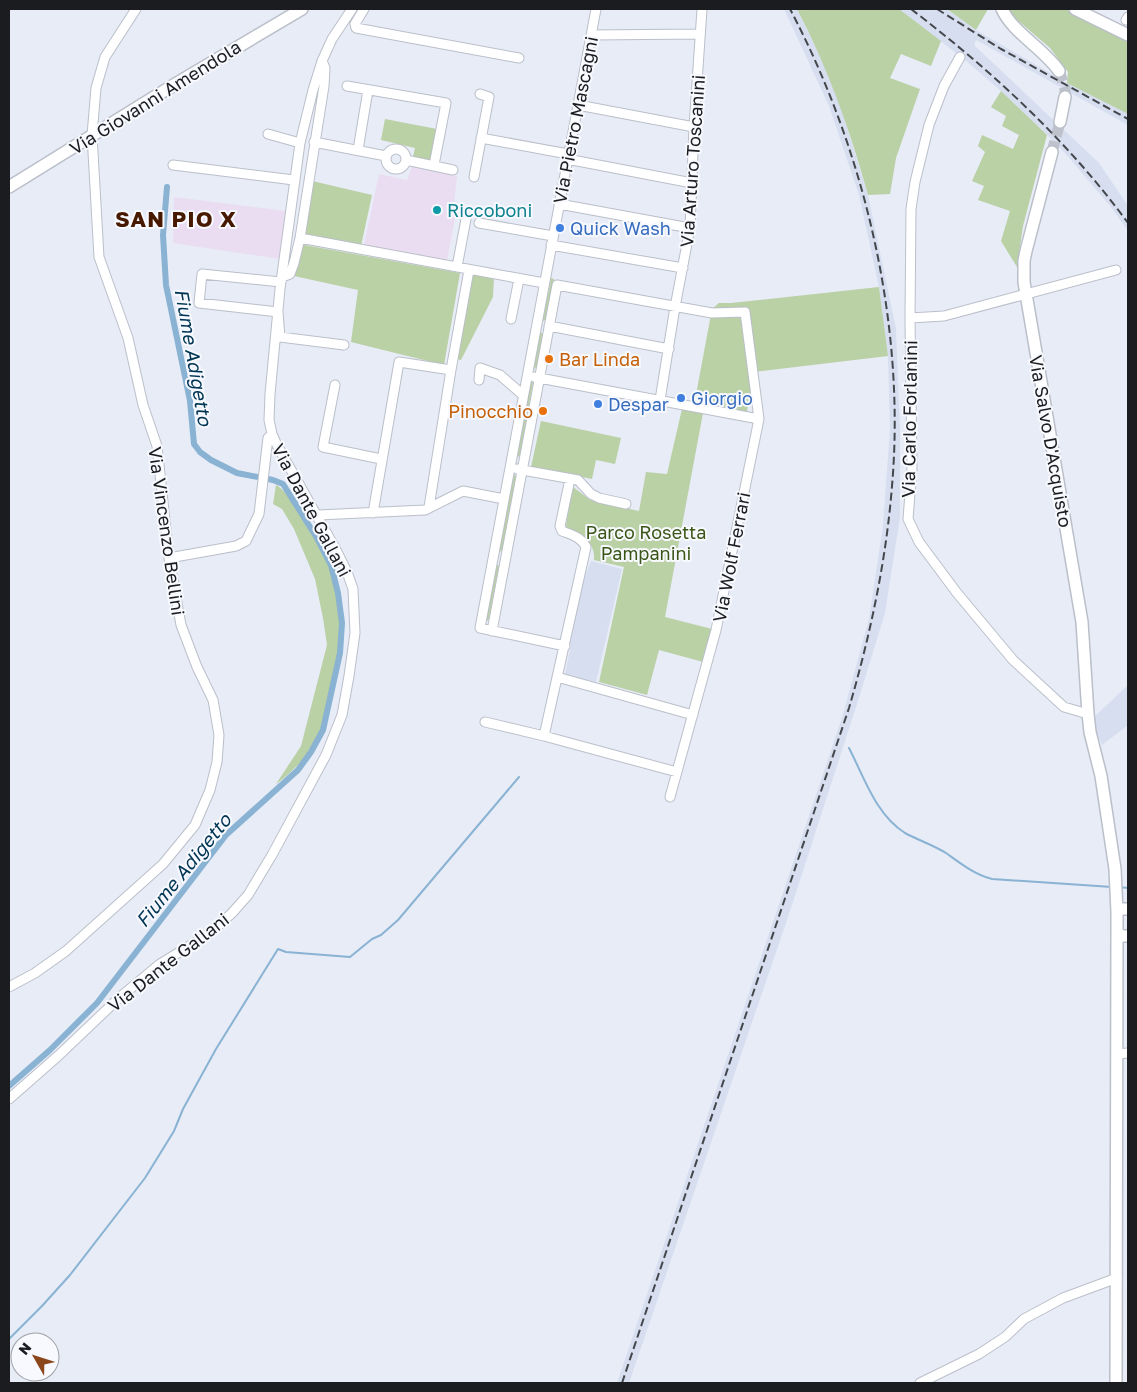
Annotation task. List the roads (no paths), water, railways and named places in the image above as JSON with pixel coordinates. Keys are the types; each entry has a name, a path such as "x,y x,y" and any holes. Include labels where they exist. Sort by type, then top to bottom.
{"main road":[{"name":"Via Giovanni Amendola","path":"9,187 147,101 302,9"},
{"path":"1075,9 1128,35"},
{"path":"1004,10 1009,20 1048,57 1059,71"},
{"path":"1060,122 1065,97"},
{"name":"Via Salvo D'Acquisto","path":"1052,152 1025,256 1026,293 1082,622 1090,732 1102,785 1117,889 1124,910"},
{"path":"1116,1383 1123,1054 1117,932 1124,910"},
{"path":"1117,932 1122,936 1128,937 1118,955"}],"street":[{"name":"Via Vincenzo Bellini","path":"9,987 35,974 66,951 163,864 195,825 204,808 217,762 219,735 213,700 197,667 181,625 169,558 157,446 143,405 128,338 99,257 92,136 96,88 105,57 136,9"},
{"name":"Via Dante Gallani","path":"9,1099 119,998 160,964 209,934 248,895 326,755 342,715 355,633 353,590 347,572 318,515 284,460 272,434 269,407 278,312 300,143 322,61 332,39 352,9"},
{"path":"364,9 355,24 356,28 519,58"},
{"name":"Via Pietro Mascagni","path":"492,631 480,628 596,9"},
{"name":"Via Arturo Toscanini","path":"660,400 690,228 694,127 702,9"},
{"path":"591,35 700,34"},
{"name":"Via Carlo Forlanini","path":"960,57 944,86 929,124 915,182 910,216 912,246 910,318 912,468 908,513 913,530 957,593 1013,660 1064,707 1088,714"},
{"path":"322,61 325,68 324,86 300,238 290,274 282,279 202,274 199,303 278,312 280,337 344,345"},
{"path":"347,86 446,104 434,165"},
{"path":"358,150 368,90"},
{"path":"474,177 489,97 480,94"},
{"path":"578,105 694,127"},
{"path":"268,134 300,143"},
{"path":"481,138 692,183"},
{"path":"314,142 386,156"},
{"path":"399,149 404,153 406,160 401,168 394,169 388,166 386,156 390,150 399,149"},
{"path":"406,160 453,170"},
{"path":"173,165 294,180"},
{"path":"559,204 690,228"},
{"path":"457,267 466,219"},
{"path":"479,222 552,240 683,268"},
{"path":"300,238 544,284"},
{"path":"429,507 469,270"},
{"path":"910,318 944,316 1116,270"},
{"path":"511,319 518,279"},
{"path":"565,646 492,631 557,285 675,307"},
{"name":"Via Wolf Ferrari","path":"670,797 716,630 759,419 745,312 712,313 675,307"},
{"path":"537,320 549,329 669,349"},
{"path":"372,513 399,362 451,370"},
{"path":"479,380 480,368 500,374 523,395"},
{"path":"526,376 759,419"},
{"path":"335,385 323,447 381,459"},
{"path":"169,558 236,546 246,541 259,514 268,438 272,434"},
{"path":"510,467 522,471 578,480 591,494 599,498 626,504"},
{"path":"544,736 586,547 576,536 562,531 560,526 570,479"},
{"path":"318,515 425,510 463,491 504,499"},
{"path":"493,558 505,560"},
{"path":"557,677 693,715"},
{"path":"486,722 677,772"},
{"path":"920,1383 979,1354 1005,1336 1024,1319 1063,1298 1117,1278"}],"waterway":[{"name":"Fiume Adigetto","path":"9,1086 50,1050 97,1003 226,835 298,770 323,730 340,653 342,623 338,593 331,565 317,538 283,484 273,480 237,473 211,460 200,452 194,444 190,401 166,285 163,235 167,187"},
{"path":"849,748 878,806 895,825 905,833 936,847 974,872 992,879 1112,887"},
{"path":"9,1339 70,1275 145,1178 174,1131 183,1109 216,1049 278,949 286,952 350,957 372,939 381,935 398,920 519,777"},
{"path":"1119,887 1128,888"}],"tunnel":[{"path":"1059,71 1065,88 1065,97"},
{"path":"1052,152 1060,122"}],"railway":[{"path":"622,1383 849,708 864,654 886,543 892,486 895,425 893,364 886,302 874,240 859,180 840,121 790,9"},
{"path":"911,9 971,57 1027,108 1080,163 1128,223"},
{"path":"937,9 1001,49 1128,119"}],"place":[{"name":"Riccoboni","path":"437,210"},
{"name":"Quick Wash","path":"560,228"},
{"name":"Bar Linda","path":"549,359"},
{"name":"Giorgio","path":"681,398"},
{"name":"Despar","path":"598,404"},
{"name":"Pinocchio","path":"543,411"}],"district":[{"name":"SAN PIO X","path":"176,218"}],"park label":[{"name":"Parco Rosetta Pampanini","path":"646,542"}]}
